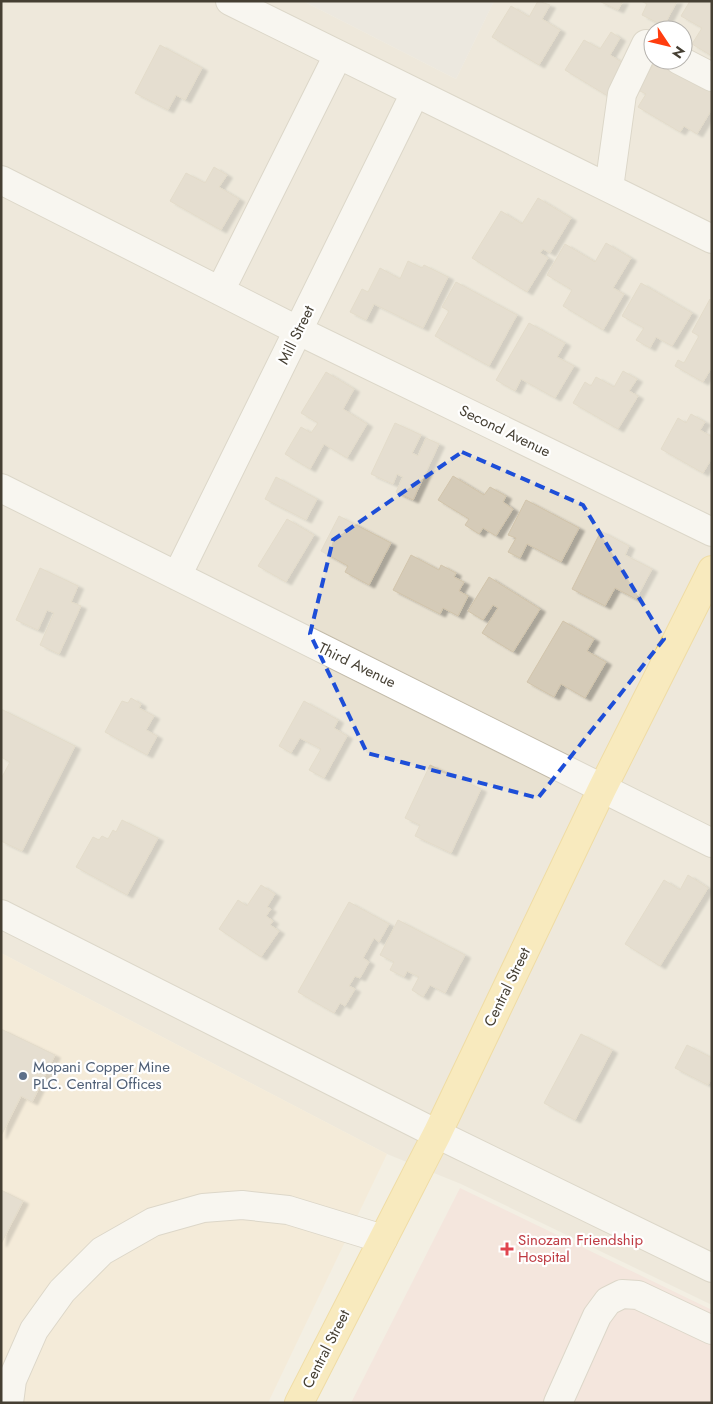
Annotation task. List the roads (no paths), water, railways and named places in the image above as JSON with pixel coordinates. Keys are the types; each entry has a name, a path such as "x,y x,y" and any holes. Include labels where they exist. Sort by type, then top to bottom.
{"main road":[{"name":"Central Street","path":"299,1403 437,1134 602,789 712,570"}],"street":[{"path":"230,1 712,240"},
{"path":"608,188 622,94 643,50"},
{"path":"220,291 338,55"},
{"path":"693,67 712,76"},
{"name":"Mill Street","path":"177,576 415,93"},
{"name":"Second Avenue","path":"1,180 298,330 712,532"},
{"name":"Third Avenue","path":"1,488 712,843"},
{"path":"1,914 437,1134 712,1268"},
{"path":"9,1403 12,1380 34,1330 62,1291 102,1252 153,1222 203,1208 242,1205 288,1210 383,1239"},
{"path":"558,1403 597,1316 608,1301 622,1294 638,1295 712,1330"}],"place":[{"name":"Mopani Copper Mine PLC. Central Offices","path":"23,1076"},
{"name":"Sinozam Friendship Hospital","path":"507,1249"}]}
